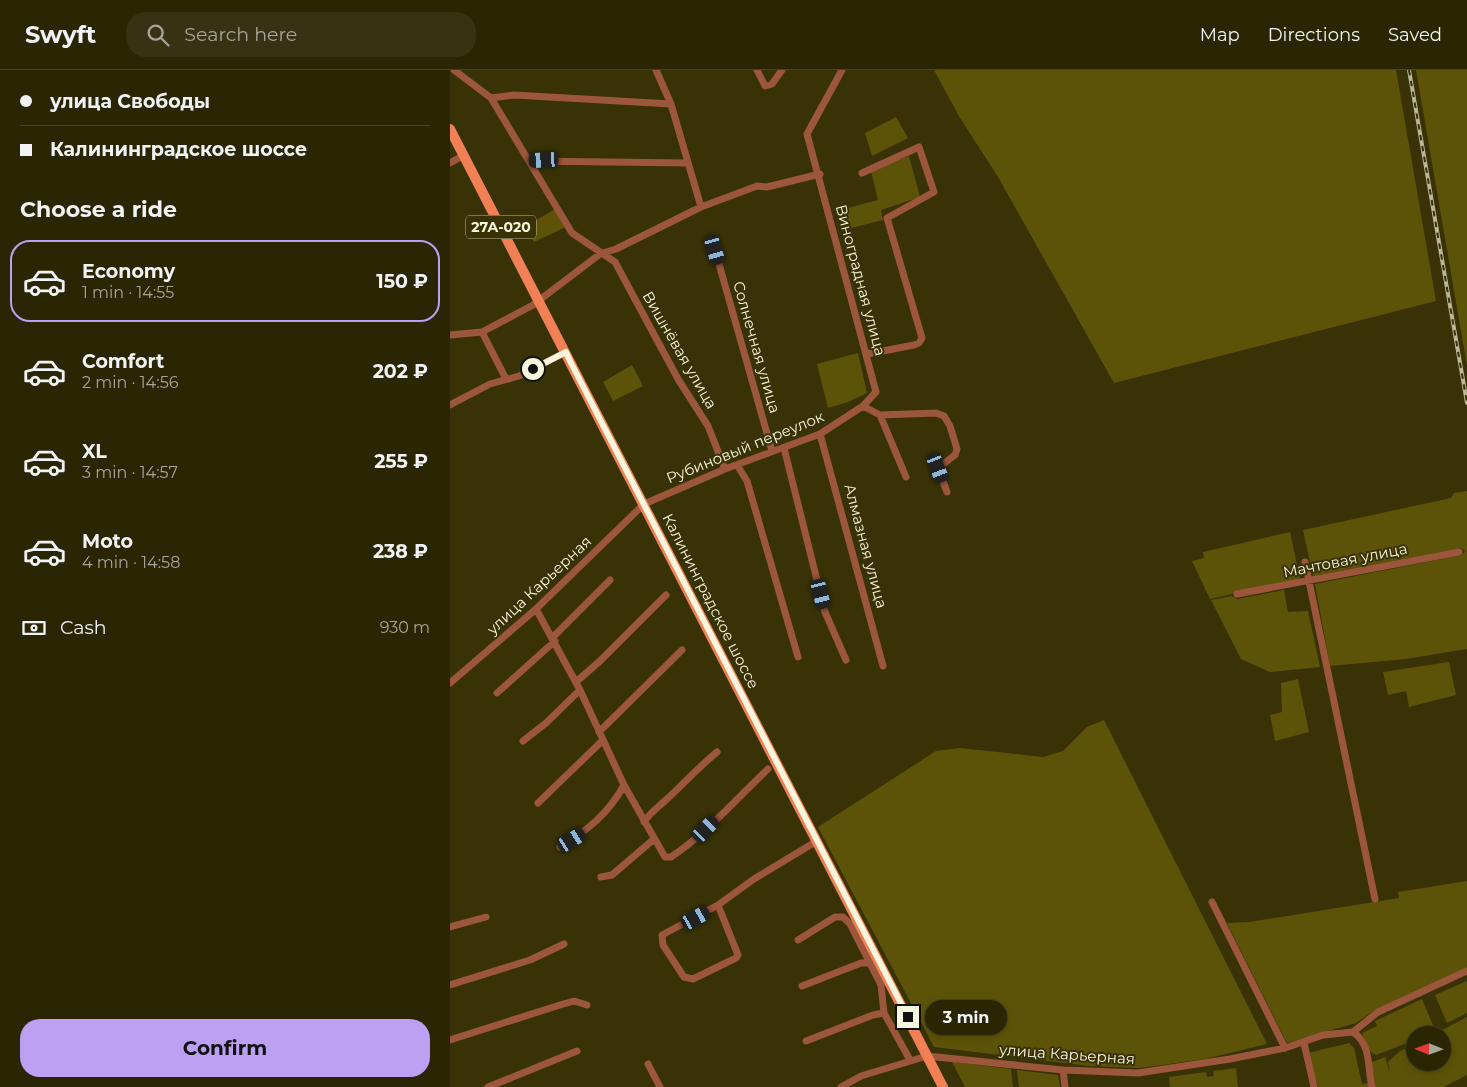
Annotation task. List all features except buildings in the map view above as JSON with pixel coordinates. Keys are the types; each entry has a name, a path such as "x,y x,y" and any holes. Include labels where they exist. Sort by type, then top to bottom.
{"main road":[{"name":"Калининградское шоссе","path":"450,129 944,1087"}],"street":[{"path":"454,70 491,98 514,94 671,104"},
{"path":"656,70 671,104 702,207"},
{"path":"757,70 765,86 772,84 782,70"},
{"name":"Виноградная улица","path":"842,70 807,134 820,174 876,392"},
{"name":"Вишнёвая улица","path":"491,98 572,232 600,254 610,257 616,262 678,379 708,426 725,469"},
{"path":"862,173 919,147 934,192 887,218 922,338 919,343 914,345 867,354"},
{"path":"450,163 464,155"},
{"path":"529,161 688,163"},
{"path":"450,335 482,332 539,300 600,254 616,249 702,207 757,186 767,187 820,174"},
{"name":"Солнечная улица","path":"715,250 772,451"},
{"path":"482,332 506,379"},
{"path":"450,405 490,384 519,376 566,352"},
{"name":"Рубиновый переулок","path":"644,504 725,469 820,434 863,406 876,392"},
{"path":"863,406 880,415 936,413 944,416 950,426 957,448 955,455 938,468 947,492"},
{"path":"880,415 906,477"},
{"name":"Алмазная улица","path":"820,434 883,666"},
{"path":"784,448 825,612 846,660"},
{"path":"737,466 747,481 798,657"},
{"name":"улица Карьерная","path":"450,683 536,609 644,504"},
{"name":"Мачтовая улица","path":"1237,594 1458,552"},
{"path":"1304,562 1375,899"},
{"path":"497,693 554,639 610,580"},
{"path":"576,682 600,661 666,595"},
{"path":"536,609 576,682 624,785 665,857 671,858 694,842 730,804 768,769"},
{"path":"599,732 682,650"},
{"path":"523,741 546,723 580,690"},
{"path":"538,803 602,741"},
{"path":"644,822 649,813 659,807 686,778 717,752"},
{"path":"560,847 584,833 614,803 624,785"},
{"path":"601,877 612,875 654,839"},
{"path":"718,905 738,955 736,958 688,979 684,977 663,945 662,935 718,905 754,879 817,841"},
{"path":"1212,902 1285,1048"},
{"path":"798,940 835,917 843,918 850,924 881,985 884,1013 910,1060"},
{"path":"450,927 486,918"},
{"path":"450,985 530,960 564,944"},
{"path":"802,986 861,963 869,963"},
{"path":"1372,1087 1368,1056 1363,1042 1353,1032 1378,1012 1467,971"},
{"path":"450,1040 574,1001 587,1005"},
{"path":"806,1041 873,1015 884,1013"},
{"name":"улица Карьерная","path":"842,1087 861,1076 927,1056 1063,1070 1138,1073 1285,1048 1323,1035 1353,1032"},
{"path":"1304,1043 1314,1087"},
{"path":"488,1087 577,1051"},
{"path":"648,1064 660,1087"},
{"path":"1063,1070 1065,1087"}],"shaded area":[{"path":"934,70 1396,70 1436,301 1114,383 998,177 960,118"},
{"path":"1416,70 1467,70 1467,366"},
{"path":"896,117 908,138 872,156 865,133"},
{"path":"909,156 920,197 881,210 883,220 843,230 837,211 878,200 871,171"},
{"path":"555,209 566,227 534,242 525,227"},
{"path":"858,353 867,393 848,402 828,408 817,364"},
{"path":"632,365 643,386 613,401 603,382"},
{"path":"1467,491 1467,649 1406,659 1330,666 1315,584 1462,555 1465,551 1461,548 1313,576 1303,530 1451,498 1454,493"},
{"path":"1290,532 1300,579 1210,599 1192,561 1204,558 1203,552"},
{"path":"1284,590 1288,612 1308,611 1320,667 1270,672 1241,659 1211,600 1232,596 1237,599"},
{"path":"1449,662 1456,695 1409,707 1406,691 1388,695 1383,672"},
{"path":"1298,679 1309,732 1275,741 1270,715 1282,712 1281,683"},
{"path":"1104,720 1267,1044 1205,1059 1140,1068 1089,1066 934,1047 818,827 936,751 960,748 1043,757 1063,751 1087,727"},
{"path":"1467,881 1467,968 1375,1010 1356,1023 1287,1043 1227,923 1249,922 1399,898 1398,892"},
{"path":"1467,981 1467,1013 1447,1023 1435,995"},
{"path":"1422,999 1433,1026 1406,1026 1406,1043 1376,1055 1371,1052 1362,1033 1377,1026 1375,1021"},
{"path":"1467,1017 1467,1075 1444,1087 1375,1087 1370,1063 1385,1057 1390,1073 1388,1062 1406,1048 1406,1071 1451,1071 1450,1026"},
{"path":"1349,1043 1354,1048 1362,1084 1368,1083 1369,1087 1318,1087 1308,1053"},
{"path":"952,1062 1011,1069 1013,1087 965,1087"},
{"path":"1236,1068 1238,1087 1170,1087 1169,1077 1206,1072 1207,1077 1214,1076 1213,1071"},
{"path":"1017,1070 1058,1075 1060,1087 1019,1087"}],"railway":[{"path":"1409,70 1467,403"}],"route":[{"path":"533,369 566,352 908,1017"}]}
